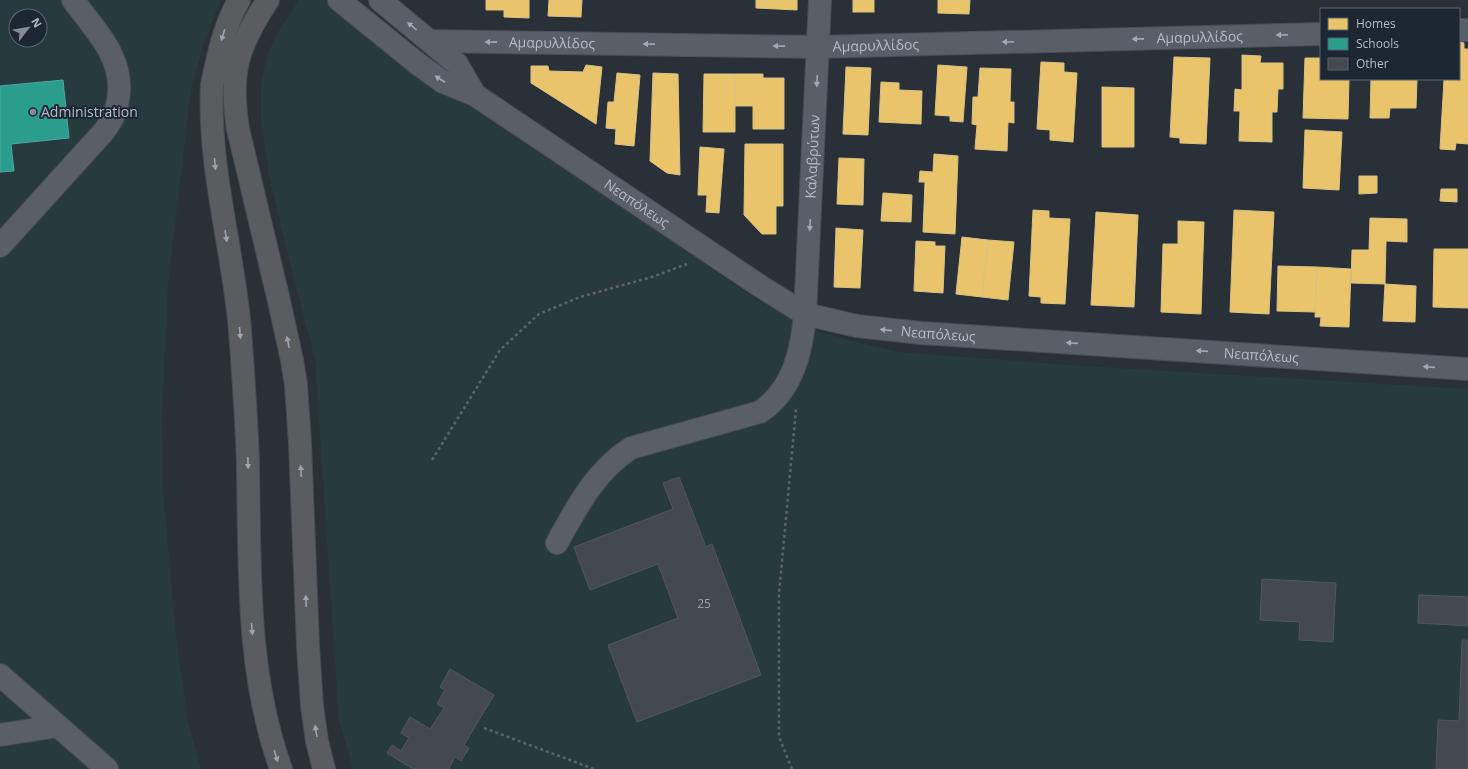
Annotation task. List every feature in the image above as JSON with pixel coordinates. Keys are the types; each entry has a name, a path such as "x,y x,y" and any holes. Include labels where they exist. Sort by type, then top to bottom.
{"highway":[{"path":"239,0 230,16 224,33 212,84 215,167 239,327 247,439 250,590 253,640 259,685 266,719 281,769"},
{"path":"268,0 250,28 240,51 234,89 235,109 238,129 279,301 296,385 312,706 317,741 324,769"}],"street":[{"path":"0,246 97,139 111,122 116,112 120,87 117,66 113,56 103,40 73,0"},
{"path":"339,0 437,78 443,82 475,95"},
{"path":"380,0 457,64 475,95"},
{"name":"Καλαβρύτων","path":"557,543 588,490 605,468 617,457 631,448 760,412 769,406 785,386 800,353 805,314 820,0"},
{"name":"Αμαρυλλίδος","path":"430,41 818,47 1320,34"},
{"name":"Νεαπόλεως","path":"475,95 760,286 805,314 857,326 921,333 1468,369"},
{"path":"0,675 107,769"},
{"path":"0,735 58,726"}],"path":[{"path":"432,460 500,350 539,314 580,297 652,278 713,254"},
{"path":"792,769 779,737 779,602 796,407"},
{"path":"484,728 594,769"}],"green space":[{"path":"0,0 221,0 204,43 191,89 168,285 162,416 163,490 176,636 188,722 201,769 0,769"},
{"path":"299,0 324,0 438,86 483,111 540,149 754,298 819,332 898,352 1069,365 1468,389 1468,769 353,769 339,720 315,360 269,176 261,120 261,81 268,53 278,32"}],"building: Homes":[{"path":"486,0 529,0 529,18 504,17 504,10 486,10"},
{"path":"549,0 582,0 581,17 548,16"},
{"path":"756,0 797,0 797,10 756,8"},
{"path":"853,0 874,0 874,12 853,12"},
{"path":"938,0 970,0 969,14 938,13"},
{"path":"1460,42 1464,43 1464,49 1468,49 1468,144 1456,143 1455,150 1440,149 1444,80 1460,80"},
{"path":"1242,55 1261,56 1260,63 1283,63 1283,89 1278,89 1277,112 1272,112 1272,142 1239,141 1240,111 1234,111 1235,89 1242,90"},
{"path":"1174,57 1210,58 1206,144 1180,143 1180,138 1170,137"},
{"path":"1305,58 1320,58 1320,80 1349,80 1348,119 1303,118"},
{"path":"1041,62 1064,63 1064,72 1077,73 1073,142 1050,140 1050,130 1037,129"},
{"path":"586,65 602,67 596,124 531,83 531,66 548,66 549,71 583,72"},
{"path":"938,65 967,67 963,122 950,121 950,116 935,115"},
{"path":"846,67 871,68 868,135 843,134"},
{"path":"980,68 1011,69 1010,102 1014,102 1014,123 1008,122 1007,151 975,149 977,125 972,124 973,97 978,97"},
{"path":"617,73 640,75 634,146 615,144 616,129 606,128 608,102 614,102"},
{"path":"653,73 678,74 680,175 667,173 650,161"},
{"path":"704,74 735,74 735,132 703,132"},
{"path":"735,74 763,74 763,78 784,78 784,129 753,129 753,106 735,106"},
{"path":"1371,80 1417,80 1416,108 1390,108 1389,118 1370,118"},
{"path":"881,82 899,83 899,90 922,91 921,124 879,122"},
{"path":"1102,87 1134,88 1134,147 1102,147"},
{"path":"1305,130 1342,132 1339,190 1303,188"},
{"path":"745,144 783,144 783,206 776,206 776,234 762,234 744,215"},
{"path":"700,147 724,149 719,213 706,212 707,195 698,195"},
{"path":"934,154 958,156 955,234 923,232 925,182 919,182 920,171 933,172"},
{"path":"839,158 864,159 863,205 837,204"},
{"path":"1359,176 1377,176 1377,193 1359,194"},
{"path":"1441,189 1457,189 1457,202 1440,201"},
{"path":"883,193 912,195 911,222 881,221"},
{"path":"1033,210 1049,211 1049,218 1070,219 1065,304 1041,303 1041,297 1029,296"},
{"path":"1234,210 1274,212 1269,314 1230,312"},
{"path":"1096,212 1138,215 1134,307 1091,305"},
{"path":"1370,218 1407,219 1407,242 1386,241 1385,284 1351,283 1352,250 1369,250"},
{"path":"1178,221 1204,222 1201,314 1161,312 1163,244 1178,244"},
{"path":"836,228 863,230 860,288 834,287"},
{"path":"962,237 988,240 982,297 956,294"},
{"path":"988,240 1014,242 1008,300 982,297"},
{"path":"916,241 935,242 935,246 945,246 943,293 914,291"},
{"path":"1434,249 1468,249 1468,308 1433,307"},
{"path":"1278,266 1317,267 1315,312 1277,311"},
{"path":"1317,267 1351,269 1349,327 1320,326 1321,317 1315,317"},
{"path":"1385,284 1416,286 1415,322 1383,321"}],"building: Schools":[{"name":"Administration","path":"63,80 69,138 11,144 14,171 0,172 0,86"}],"building: Other":[{"path":"679,477 706,547 712,544 761,675 637,722 608,645 678,618 658,564 590,590 574,547 673,509 663,483"},
{"path":"1262,579 1336,583 1333,642 1299,640 1300,622 1260,620"},
{"path":"1419,595 1468,597 1468,626 1418,623"},
{"path":"1462,640 1468,640 1468,769 1436,769 1438,720 1459,721"},
{"path":"450,669 494,695 464,745 469,748 461,761 455,757 449,768 450,769 413,769 387,753 392,745 401,751 409,738 401,733 410,717 430,729 444,708 437,704 445,690 440,687"}],"place":[{"name":"Administration","path":"33,112"}]}
